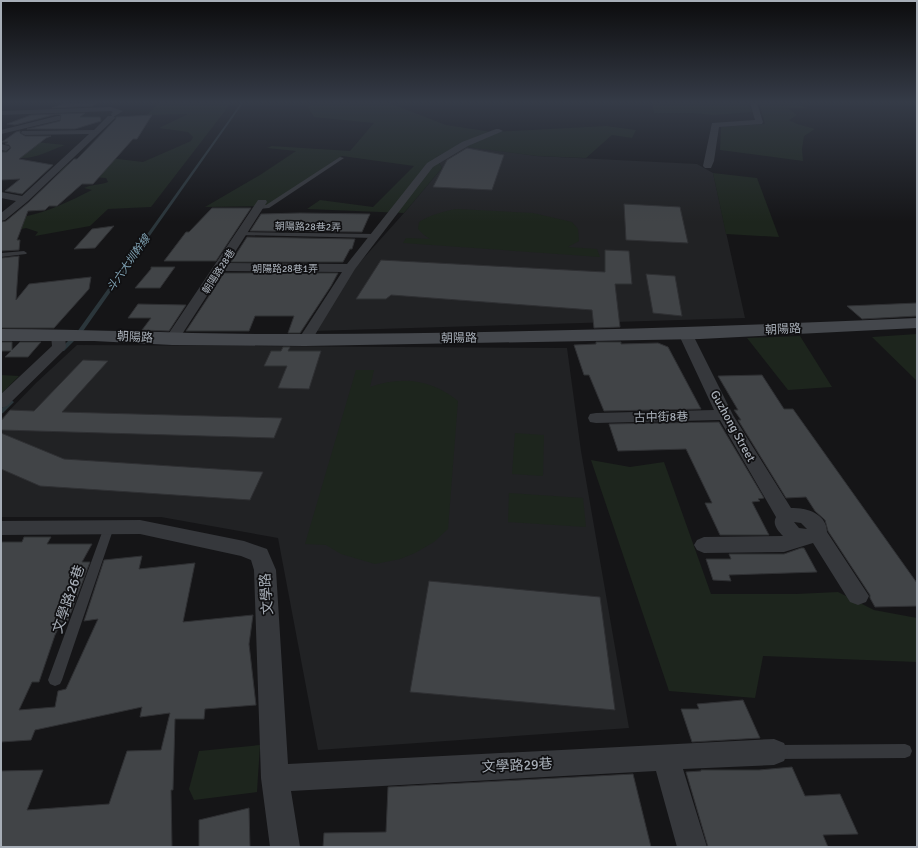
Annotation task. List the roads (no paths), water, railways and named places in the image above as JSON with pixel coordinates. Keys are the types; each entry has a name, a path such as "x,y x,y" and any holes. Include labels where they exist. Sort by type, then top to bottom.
{"main road":[{"name":"朝陽路","path":"1,335 94,335 172,340 305,340 685,333 917,323"}],"street":[{"path":"1,218 24,199 84,143"},
{"path":"305,340 350,268 430,165 468,143"},
{"path":"708,166 713,143"},
{"path":"1,195 24,199"},
{"name":"朝陽路28巷","path":"172,340 260,205"},
{"name":"朝陽路28巷1弄","path":"220,268 350,268"},
{"name":"Guzhong Street","path":"685,333 725,415 786,517 794,515 805,517 814,522 817,526 810,535"},
{"path":"1,403 59,346 58,336"},
{"name":"古中街8巷","path":"596,418 725,415"},
{"name":"文學路","path":"1,528 140,527 244,549 260,555 265,570 275,778 285,847"},
{"path":"704,545 784,544 810,535 858,596"},
{"name":"文學路29巷","path":"275,778 774,752"},
{"path":"666,757 692,847"}],"lane":[{"path":"260,205 268,207 342,158"},
{"name":"朝陽路28巷2弄","path":"241,234 375,236"},
{"path":"1,256 24,253"},
{"name":"文學路26巷","path":"55,680 108,527"},
{"path":"774,752 905,752"}],"waterway":[{"name":"斗六大圳幹線","path":"62,350 79,333 214,143"},
{"name":"斗六大圳幹線","path":"1,412 11,402"}]}
